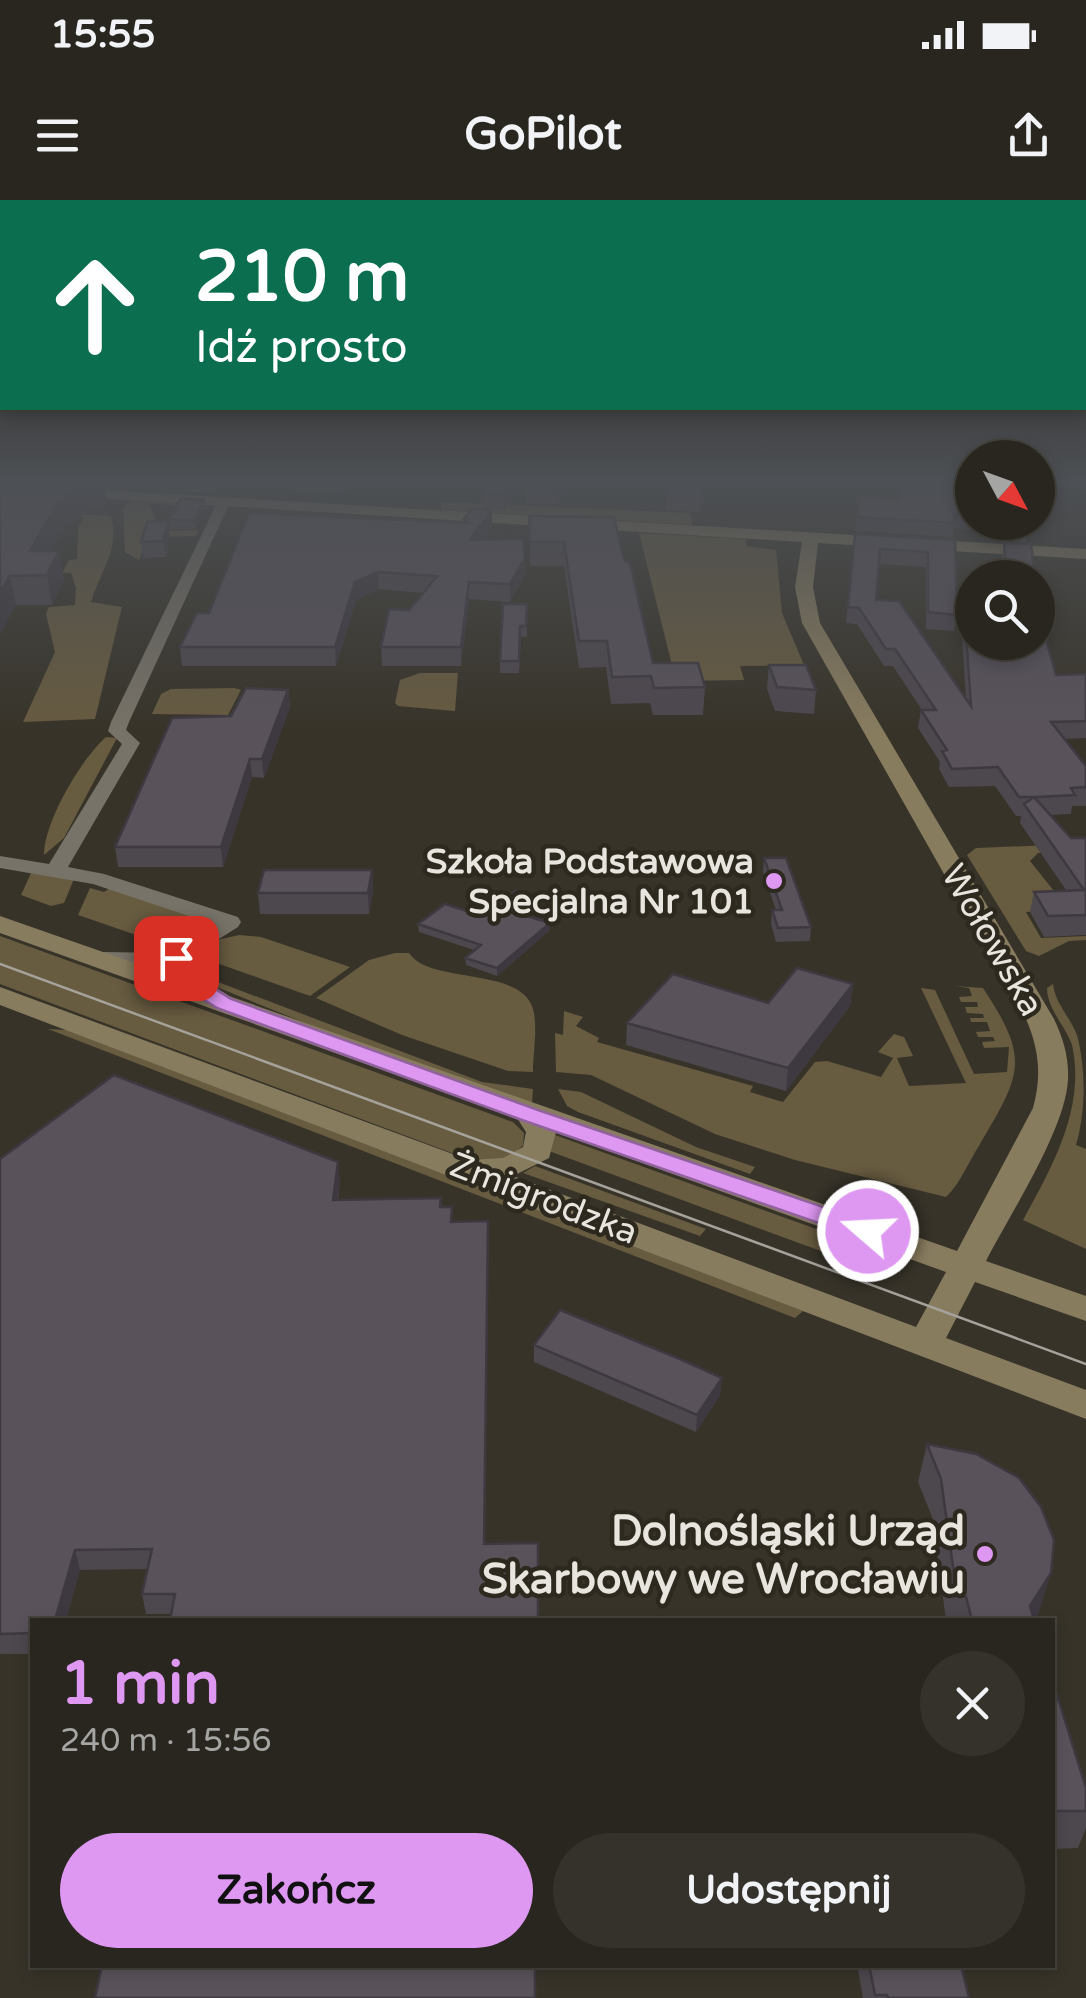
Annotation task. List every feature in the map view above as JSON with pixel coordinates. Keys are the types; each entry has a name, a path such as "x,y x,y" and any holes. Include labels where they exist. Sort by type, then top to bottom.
{"main road":[{"name":"Wołowska","path":"807,564 804,587 811,623 1052,1044 1055,1064 1051,1102 924,1345"},
{"name":"Żmigrodzka","path":"0,924 1086,1309"},
{"name":"Żmigrodzka","path":"0,995 1086,1405"},
{"path":"452,1164 498,1171 529,1160 538,1151 541,1132 530,1115"}],"street":[{"path":"56,869 75,843 131,743 117,731 120,722 195,564"},
{"path":"0,862 56,869 135,889 230,922 173,962 148,964 99,958"},
{"path":"173,962 186,978 224,1003"}],"shaded area":[{"path":"67,564 105,564 91,602 122,607 95,719 23,722 55,652 46,614 49,607 75,605 76,588 71,573 62,573"},
{"path":"647,564 777,564 782,613 804,665 740,666 744,680 676,681"},
{"path":"420,673 458,673 455,711 395,703 400,680"},
{"path":"171,689 241,690 228,715 152,714 161,694"},
{"path":"106,737 117,738 64,838 44,855 50,826 66,792"},
{"path":"1053,845 1050,852 1038,853 1030,861 1054,891 1086,909 1026,912 1041,938 1086,936 1086,940 1069,941 1039,956 1026,951 967,855 976,848"},
{"path":"32,871 74,879 64,903 51,906 21,895"},
{"path":"90,888 104,892 110,888 194,916 200,929 177,949 78,915"},
{"path":"239,935 261,937 350,967 310,996 194,955 217,940"},
{"path":"0,936 513,1122 524,1133 523,1145 509,1156 494,1160 460,1156 0,984"},
{"path":"409,953 436,969 494,981 525,996 534,1016 533,1072 508,1071 402,1035 316,998 369,960"},
{"path":"189,971 482,1082 533,1089 532,1104 352,1042 197,979"},
{"path":"1053,984 1077,1035 1082,1062 1083,1104 1076,1145 1086,1149 1086,1249 1023,1220 1064,1136 1074,1091 1072,1045 1048,996 1047,988"},
{"path":"954,986 983,988 1008,1032 1015,1066 1005,1100 946,1197 795,1160 715,1134 591,1075 556,1072 555,1033 563,1035 564,1011 583,1017 576,1026 599,1038 597,1042 753,1086 750,1092 783,1102 815,1062 827,1061 881,1077 893,1058 878,1052 894,1034 904,1037 913,1056 897,1058 909,1086 966,1083 921,988 935,990 974,1074 1007,1072 1009,1047 984,1048 982,1042 995,1041 993,1037 978,1037 976,1032 990,1031 987,1022 971,1022 970,1018 984,1018 983,1014 967,1013 965,1007 978,1007 977,1002 961,1002 959,997 972,996 969,988"},
{"path":"48,1029 67,1030 803,1311 795,1318"},
{"path":"558,1089 581,1092 696,1147 755,1167 750,1174 578,1112 567,1106"},
{"path":"555,1135 847,1240 837,1257 549,1151"},
{"path":"535,1166 706,1229 700,1236 523,1173"}],"building":[{"path":"0,564 53,564 47,575 10,576 0,592"},
{"path":"229,564 522,564 510,584 469,582 461,647 381,647 389,609 409,610 437,576 378,572 355,582 335,647 180,647 197,613 209,613"},
{"path":"567,564 630,564 653,663 698,663 705,687 654,688 651,676 612,677 607,641 579,641"},
{"path":"852,564 879,564 876,600 899,601 971,706 968,660 1052,660 1056,675 1086,674 1086,721 1051,722 1086,766 1086,787 1071,788 1075,795 1019,797 998,767 952,769 942,751 947,750 921,710 936,710 895,649 886,649 859,608 848,607"},
{"path":"928,564 955,564 955,615 928,612"},
{"path":"503,604 527,604 526,626 520,626 519,661 500,661"},
{"path":"769,665 806,665 816,690 777,687"},
{"path":"246,688 288,690 262,759 250,759 221,847 115,847 172,718 231,716"},
{"path":"1034,797 1071,838 1086,838 1086,915 1048,916 1034,892 1084,890 1024,804"},
{"path":"764,858 786,858 811,927 778,928 772,910 782,910"},
{"path":"264,870 372,870 368,893 258,893"},
{"path":"515,891 539,899 520,914 550,923 497,968 465,958 481,945 418,924 445,904 483,916"},
{"path":"797,968 853,984 788,1068 627,1023 673,974 768,1003"},
{"path":"114,1075 338,1162 333,1200 441,1198 440,1207 452,1207 451,1222 488,1221 484,1544 538,1543 538,1618 170,1618 175,1594 142,1594 152,1549 75,1550 56,1618 30,1618 30,1633 0,1634 0,1159"},
{"path":"560,1310 722,1378 697,1415 534,1345"},
{"path":"927,1444 976,1454 1019,1478 1041,1507 1054,1540 1051,1573 1030,1606 1033,1618 971,1618 966,1597 957,1596 941,1479"},
{"path":"1055,1689 1086,1788 1086,1811 1055,1811"},
{"path":"101,1968 535,1968 535,1998 95,1998"},
{"path":"870,1968 962,1968 969,1998 888,1998 875,1995"}],"tram line":[{"path":"0,964 1086,1364"}],"place":[{"name":"Szkoła Podstawowa Specjalna Nr 101","path":"774,881"},
{"name":"Dolnośląski Urząd Skarbowy we Wrocławiu","path":"985,1554"}],"route":[{"path":"176,958 173,962 186,978 224,1003 431,1080 868,1231"}]}
